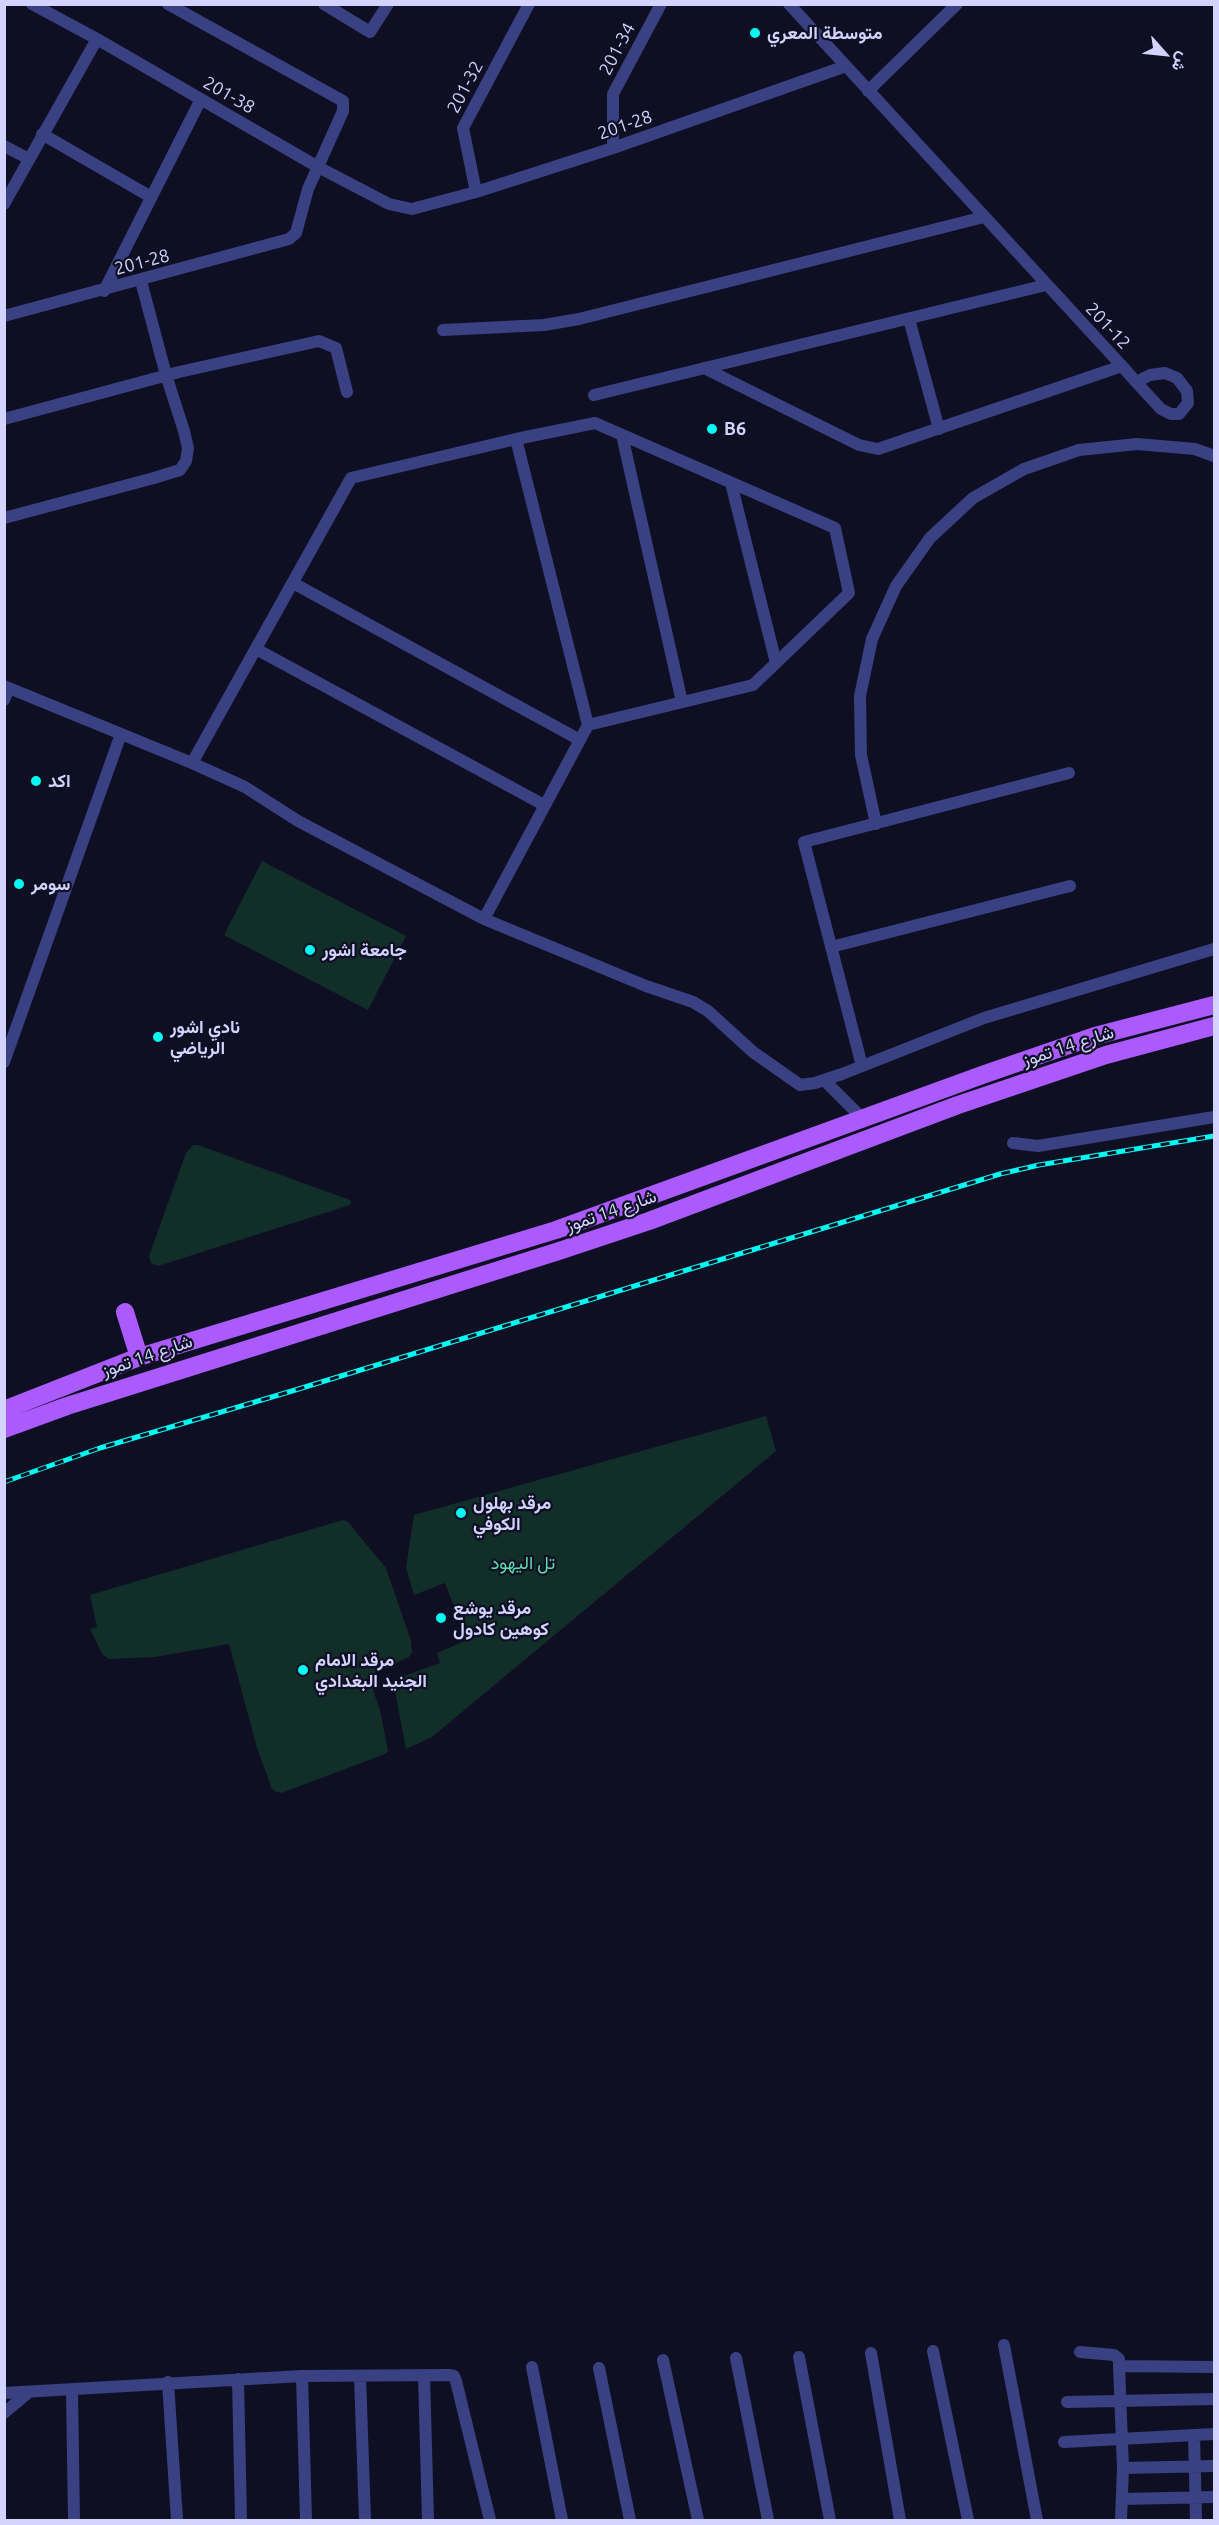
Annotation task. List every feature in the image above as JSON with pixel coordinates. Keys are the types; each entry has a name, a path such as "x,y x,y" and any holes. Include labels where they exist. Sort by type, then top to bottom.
{"main road":[{"name":"شارع 14 تموز","path":"4,1410 139,1357 556,1230 1095,1036 1215,1005"},
{"name":"شارع 14 تموز","path":"4,1429 67,1406 649,1221 958,1105 1106,1055 1215,1026"},
{"path":"125,1312 139,1357"}],"street":[{"name":"201-38","path":"32,4 318,167 389,204 412,209"},
{"path":"168,4 340,98 344,104 343,111 318,167"},
{"path":"324,4 370,32 388,4"},
{"name":"201-32","path":"476,192 463,128 529,4"},
{"name":"201-34","path":"613,148 613,94 661,4"},
{"name":"201-12","path":"704,368 869,448 886,447 1122,366 789,4"},
{"path":"868,91 956,5"},
{"path":"4,204 97,39"},
{"name":"201-28","path":"412,209 476,192 613,148 846,66"},
{"path":"104,291 201,99"},
{"path":"42,134 151,197"},
{"path":"4,146 29,159"},
{"name":"201-28","path":"4,316 289,240 296,232 306,196 318,167"},
{"path":"442,330 544,325 579,319 984,217"},
{"path":"4,518 180,470 186,461 188,448 141,281"},
{"path":"594,395 1046,285"},
{"path":"909,319 939,429"},
{"path":"4,419 166,375 319,341 336,348 347,392"},
{"path":"1122,366 1136,382"},
{"path":"192,763 351,478 595,423 835,528 849,593 753,685 588,725"},
{"path":"622,435 682,702"},
{"path":"484,919 588,725 516,439"},
{"path":"876,824 861,755 860,696 872,639 896,586 930,538 973,498 1024,469 1079,450 1137,444 1195,450 1215,456"},
{"path":"731,483 776,663"},
{"path":"292,583 580,740"},
{"path":"256,649 544,805"},
{"path":"6,691 121,734 245,787 298,821 484,919 646,986 682,996 708,1011 753,1052 800,1085 824,1080 984,1018 1215,949"},
{"path":"4,1062 121,734"},
{"path":"862,1066 804,842 1069,773"},
{"path":"831,947 1070,886"},
{"path":"824,1080 862,1118"},
{"path":"1013,1143 1038,1146 1215,1117"},
{"path":"1004,2345 1037,2520"},
{"path":"933,2351 968,2520"},
{"path":"1080,2352 1114,2355 1119,2359 1123,2468 1121,2520"},
{"path":"871,2353 900,2520"},
{"path":"799,2357 830,2520"},
{"path":"736,2358 768,2520"},
{"path":"663,2360 698,2520"},
{"path":"1119,2366 1215,2367"},
{"path":"532,2367 562,2520"},
{"path":"600,2368 630,2520"},
{"path":"424,2375 428,2520"},
{"path":"302,2376 306,2520"},
{"path":"4,2392 302,2376 453,2376 490,2520"},
{"path":"360,2376 365,2520"},
{"path":"238,2379 241,2520"},
{"path":"168,2382 177,2520"},
{"path":"72,2390 74,2520"},
{"path":"4,2413 29,2392"},
{"path":"1067,2402 1215,2399"},
{"path":"1064,2442 1215,2434"},
{"path":"1194,2435 1197,2520"},
{"path":"1123,2468 1215,2466"},
{"path":"1122,2499 1215,2498"}],"green space":[{"path":"262,861 406,936 368,1010 224,935"},
{"path":"193,1145 350,1200 350,1205 158,1266 151,1263 149,1256 186,1153"},
{"name":"تل اليهود","path":"766,1416 776,1451 432,1737 406,1749 393,1680 440,1663 437,1653 467,1640 445,1583 414,1595 406,1568 414,1515"},
{"path":"343,1520 348,1522 386,1568 411,1641 412,1653 409,1657 368,1676 380,1710 388,1751 281,1793 272,1789 257,1748 229,1644 155,1657 109,1659 103,1655 90,1629 97,1627 90,1595"}],"railway":[{"path":"4,1482 100,1448 1000,1174 1039,1165 1214,1136"}],"place":[{"name":"متوسطة المعري","path":"755,33"},
{"name":"B6","path":"712,429"},
{"name":"اكد","path":"36,781"},
{"name":"سومر","path":"19,884"},
{"name":"جامعة اشور","path":"310,950"},
{"name":"نادي اشور الرياضي","path":"158,1037"},
{"name":"مرقد بهلول الكوفي","path":"461,1513"},
{"name":"مرقد يوشع كوهين كادول","path":"441,1618"},
{"name":"مرقد الامام الجنيد البغدادي","path":"303,1670"}]}
